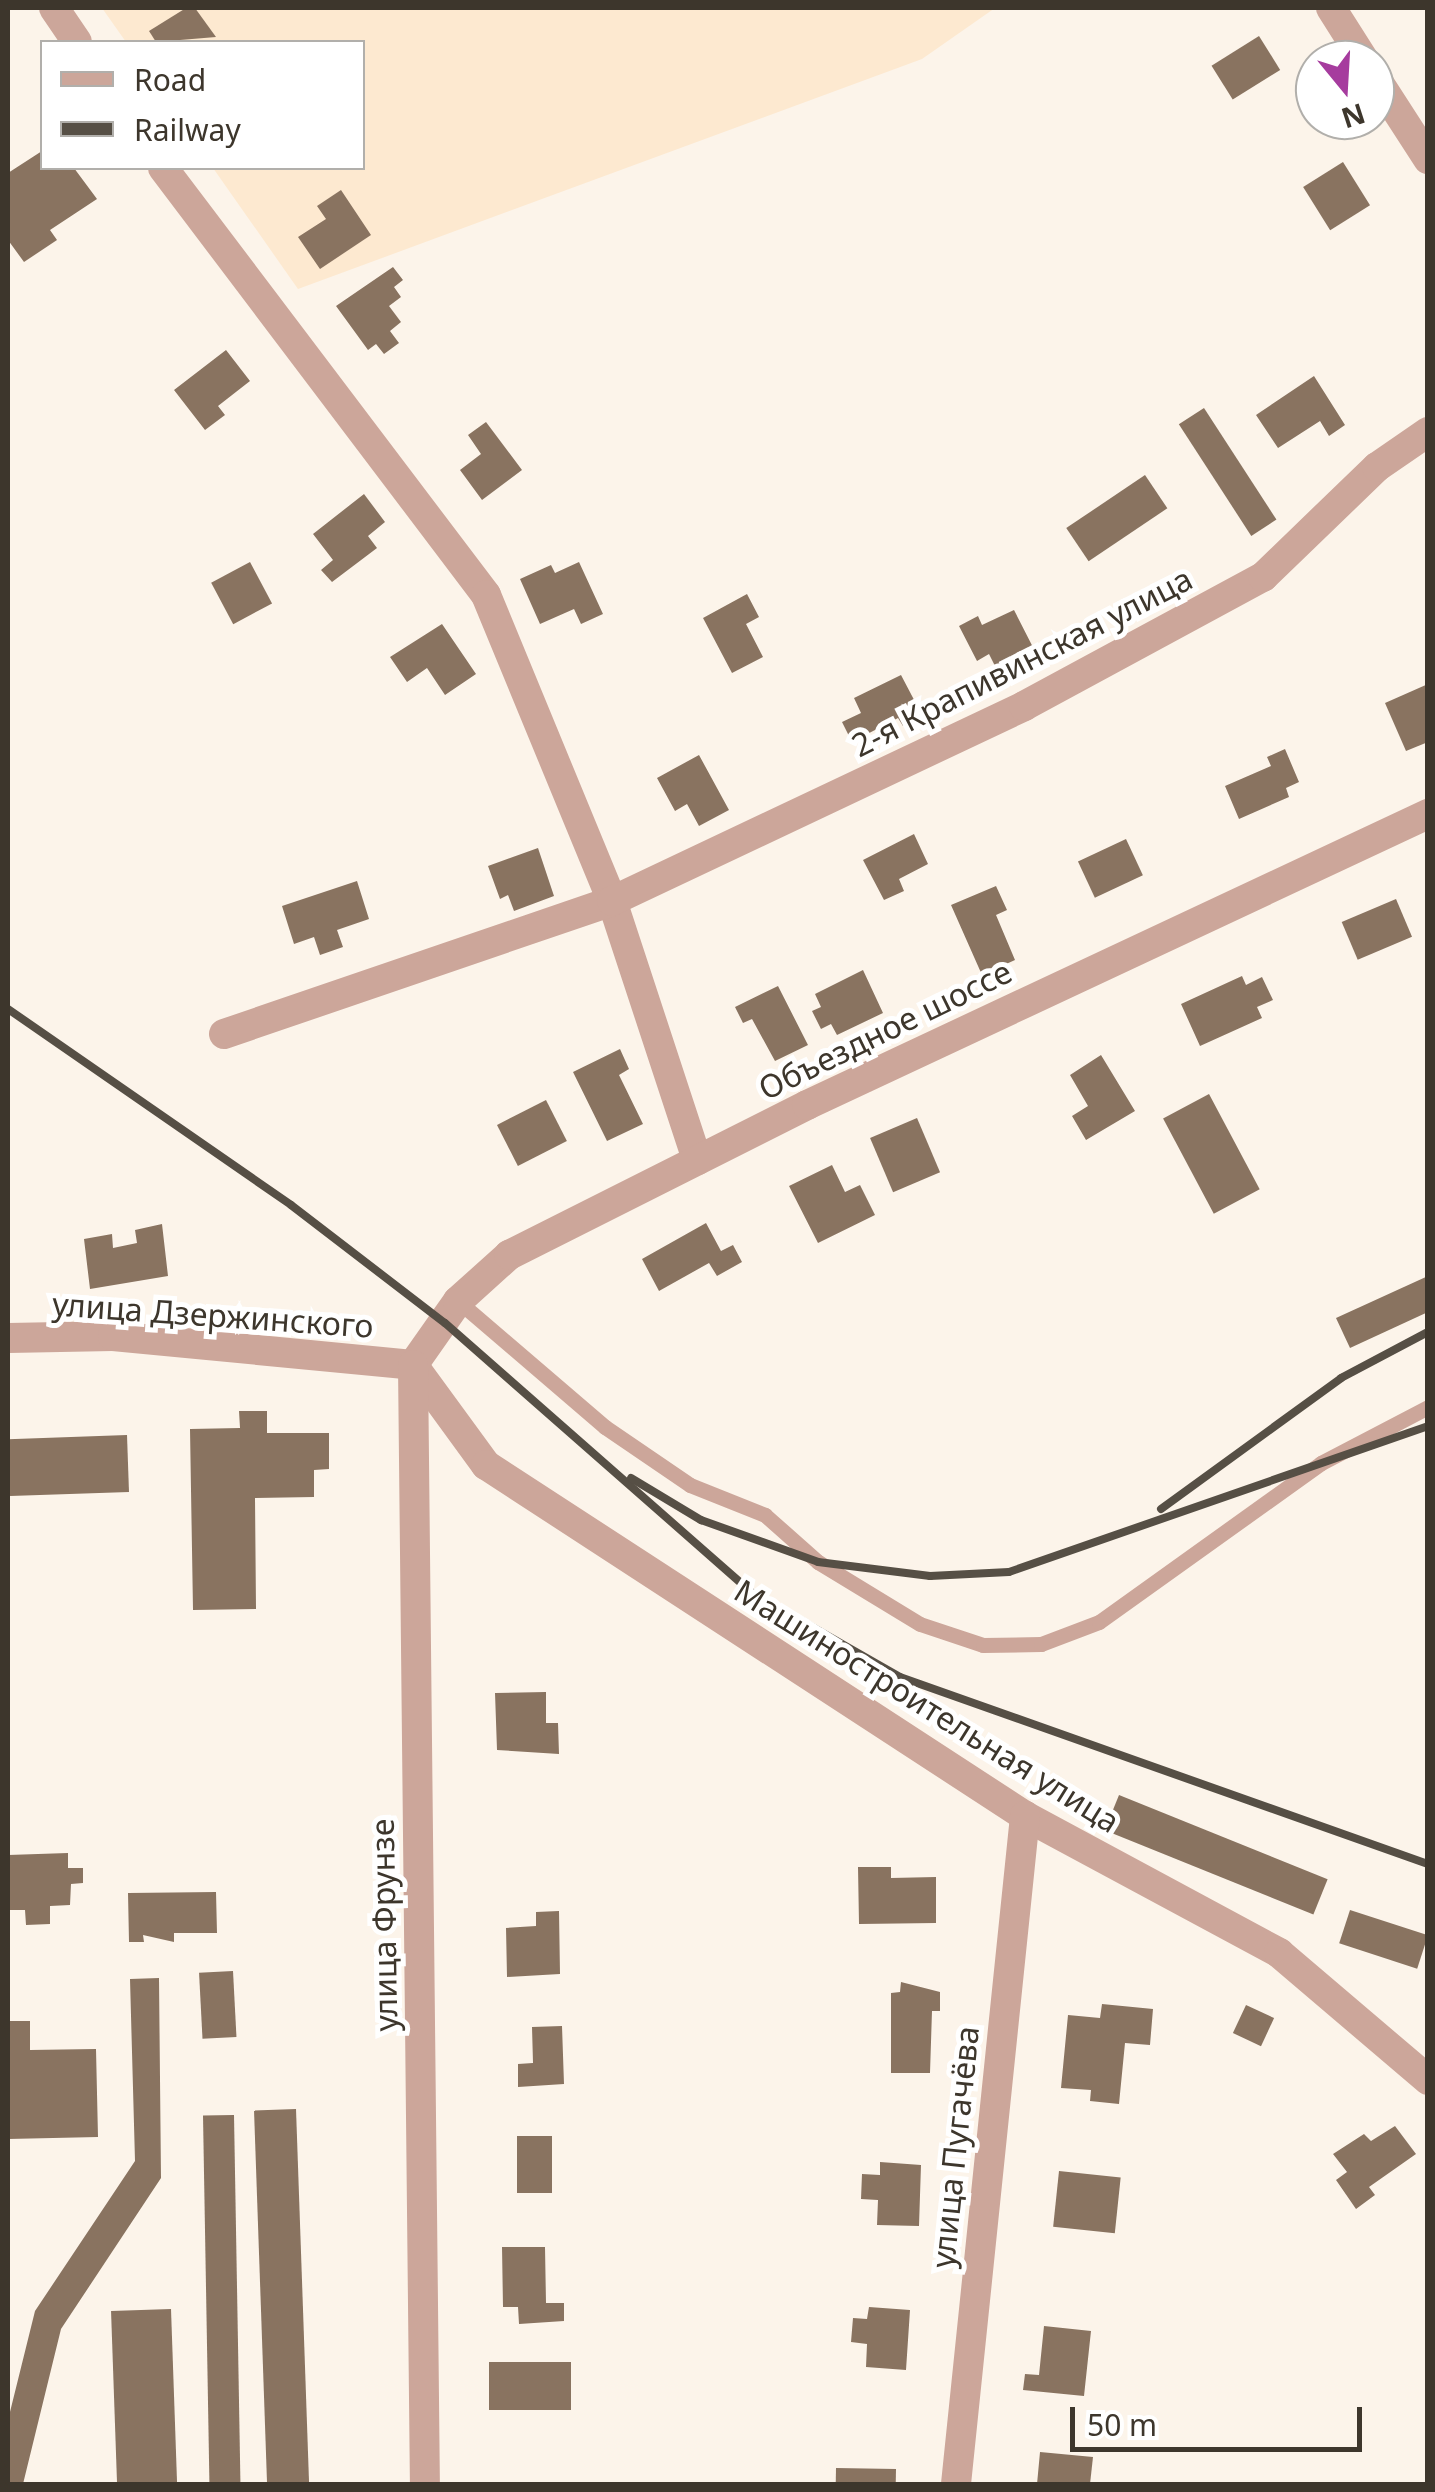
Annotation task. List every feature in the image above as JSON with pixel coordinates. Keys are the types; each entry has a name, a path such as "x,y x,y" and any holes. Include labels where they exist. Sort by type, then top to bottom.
{"street":[{"path":"54,8 76,40"},
{"path":"1331,8 1351,40"},
{"path":"1395,108 1428,160"},
{"path":"165,170 486,595 612,901 697,1160"},
{"name":"2-я Крапивинская улица","path":"224,1034 612,901 1024,706 1263,576 1377,467 1428,432"},
{"name":"Объездное шоссе","path":"413,1365 458,1301 509,1255 697,1160 1428,814"},
{"name":"улица Дзержинского","path":"8,1338 114,1336 413,1365"},
{"name":"Машиностроительная улица","path":"413,1365 486,1466 1025,1816 1279,1953 1428,2080"},
{"name":"улица Фрунзе","path":"413,1365 425,2484"},
{"name":"улица Пугачёва","path":"956,2484 1025,1816"}],"lane":[{"path":"458,1301 605,1426 690,1485 765,1516 818,1562 888,1606 983,1644 1040,1644 1100,1622 1321,1463 1428,1407"}],"shaded area":[{"path":"102,8 995,8 922,59 298,289 214,170 365,170 365,40 125,40"}],"building":[{"path":"186,8 195,8 216,37 155,40 149,31"},
{"path":"1259,36 1280,70 1233,100 1212,66"},
{"path":"40,152 40,170 75,170 97,199 50,230 57,240 24,262 8,240 8,173"},
{"path":"1343,162 1370,205 1330,230 1303,187"},
{"path":"341,190 371,235 320,269 298,237 326,219 317,206"},
{"path":"393,267 403,280 394,287 401,297 389,306 401,322 390,331 399,343 384,354 376,344 368,350 336,306"},
{"path":"226,350 250,381 218,406 225,415 205,430 174,390"},
{"path":"1314,376 1345,425 1329,436 1320,421 1278,448 1256,415"},
{"path":"1204,408 1276,520 1251,536 1179,424"},
{"path":"486,422 522,470 482,500 460,470 481,454 468,435"},
{"path":"1145,475 1167,508 1089,561 1066,528"},
{"path":"364,494 385,522 368,536 377,548 332,582 321,570 333,560 313,534"},
{"path":"250,562 272,603 233,624 211,583"},
{"path":"579,562 603,614 581,624 574,609 540,624 520,579 551,565 555,573"},
{"path":"747,594 759,617 746,624 763,657 732,673 703,618"},
{"path":"1014,610 1041,663 1003,682 989,654 977,661 959,626 978,616 982,625"},
{"path":"442,624 476,674 445,695 427,668 407,682 390,657"},
{"path":"901,675 922,715 903,726 898,718 852,742 842,722 861,713 854,698"},
{"path":"1428,684 1428,742 1406,751 1385,703"},
{"path":"1285,749 1299,782 1286,788 1289,797 1239,819 1225,786 1271,766 1267,757"},
{"path":"699,755 729,810 699,826 687,804 675,811 657,778"},
{"path":"914,834 928,864 899,879 904,891 884,900 863,860"},
{"path":"1126,839 1143,875 1095,898 1078,861"},
{"path":"538,848 554,896 514,911 508,895 500,899 488,866"},
{"path":"357,881 369,919 337,930 343,947 320,955 314,937 294,944 282,906"},
{"path":"996,886 1007,910 996,915 1015,960 982,975 951,905"},
{"path":"1396,899 1412,937 1358,960 1342,922"},
{"path":"863,970 883,1013 837,1035 831,1024 821,1029 812,1011 821,1007 815,994"},
{"path":"1242,976 1246,985 1262,977 1273,1000 1257,1007 1262,1018 1200,1046 1181,1004"},
{"path":"778,986 808,1045 775,1061 752,1019 743,1023 735,1007"},
{"path":"620,1049 629,1069 619,1075 643,1124 607,1141 573,1072"},
{"path":"1101,1055 1135,1111 1086,1140 1072,1116 1088,1106 1070,1075"},
{"path":"1209,1094 1260,1189 1214,1214 1163,1118"},
{"path":"546,1100 567,1141 518,1166 497,1125"},
{"path":"917,1118 940,1172 893,1192 870,1138"},
{"path":"832,1165 845,1192 860,1185 875,1215 818,1243 789,1186"},
{"path":"706,1223 721,1251 733,1245 742,1262 717,1276 709,1263 659,1291 642,1259"},
{"path":"162,1224 168,1276 90,1289 84,1239 112,1234 113,1248 137,1243 135,1230"},
{"path":"1428,1276 1428,1312 1350,1348 1336,1318"},
{"path":"239,1411 267,1411 267,1433 329,1433 329,1469 314,1470 314,1497 255,1498 256,1609 193,1610 190,1429 240,1428"},
{"path":"127,1435 129,1492 10,1496 8,1439"},
{"path":"546,1692 546,1723 558,1723 559,1754 497,1750 495,1693"},
{"path":"1119,1795 1328,1879 1313,1915 1105,1830"},
{"path":"68,1853 68,1868 83,1868 83,1883 71,1884 70,1905 50,1906 50,1924 26,1925 25,1910 8,1910 8,1855"},
{"path":"858,1867 891,1867 891,1878 936,1877 936,1923 859,1924"},
{"path":"216,1892 217,1933 174,1933 174,1942 143,1935 144,1942 129,1942 128,1893"},
{"path":"1350,1910 1428,1935 1417,1969 1339,1943"},
{"path":"559,1911 560,1974 507,1977 506,1928 536,1926 536,1912"},
{"path":"233,1971 236,2037 203,2039 199,1973"},
{"path":"159,1978 161,2178 61,2329 23,2484 8,2484 8,2420 35,2311 135,2161 130,1979"},
{"path":"901,1982 940,1992 940,2011 932,2011 930,2073 891,2073 891,1993 900,1992"},
{"path":"1102,2004 1153,2009 1150,2045 1125,2043 1119,2104 1090,2101 1091,2090 1061,2088 1068,2015 1100,2018"},
{"path":"1246,2005 1274,2018 1261,2046 1233,2033"},
{"path":"8,2021 30,2021 30,2050 96,2049 98,2137 8,2139"},
{"path":"562,2026 564,2084 518,2087 518,2064 533,2063 532,2027"},
{"path":"296,2109 309,2484 267,2484 254,2110"},
{"path":"234,2115 240,2484 209,2484 203,2116"},
{"path":"1395,2126 1416,2154 1369,2187 1375,2195 1356,2209 1336,2180 1347,2172 1333,2154 1364,2134 1371,2141"},
{"path":"517,2136 552,2136 552,2193 517,2193"},
{"path":"880,2162 921,2165 919,2226 877,2225 878,2200 861,2199 862,2174 880,2175"},
{"path":"1059,2171 1121,2177 1115,2233 1053,2227"},
{"path":"502,2247 545,2247 546,2303 564,2303 564,2321 519,2324 518,2307 503,2307"},
{"path":"869,2307 910,2310 906,2370 866,2367 867,2344 851,2342 853,2318 867,2319"},
{"path":"171,2309 177,2484 117,2484 111,2311"},
{"path":"1044,2326 1091,2331 1084,2396 1023,2390 1025,2374 1039,2375"},
{"path":"489,2362 571,2362 571,2410 489,2410"},
{"path":"1040,2452 1093,2457 1090,2484 1037,2484"},
{"path":"836,2468 896,2469 896,2484 836,2484"}],"railway":[{"path":"8,1009 291,1205 445,1323 751,1592 900,1677 1428,1864"},
{"path":"1161,1509 1341,1378 1428,1332"},
{"path":"631,1478 701,1520 818,1562 930,1576 1009,1572 1428,1426"}]}
